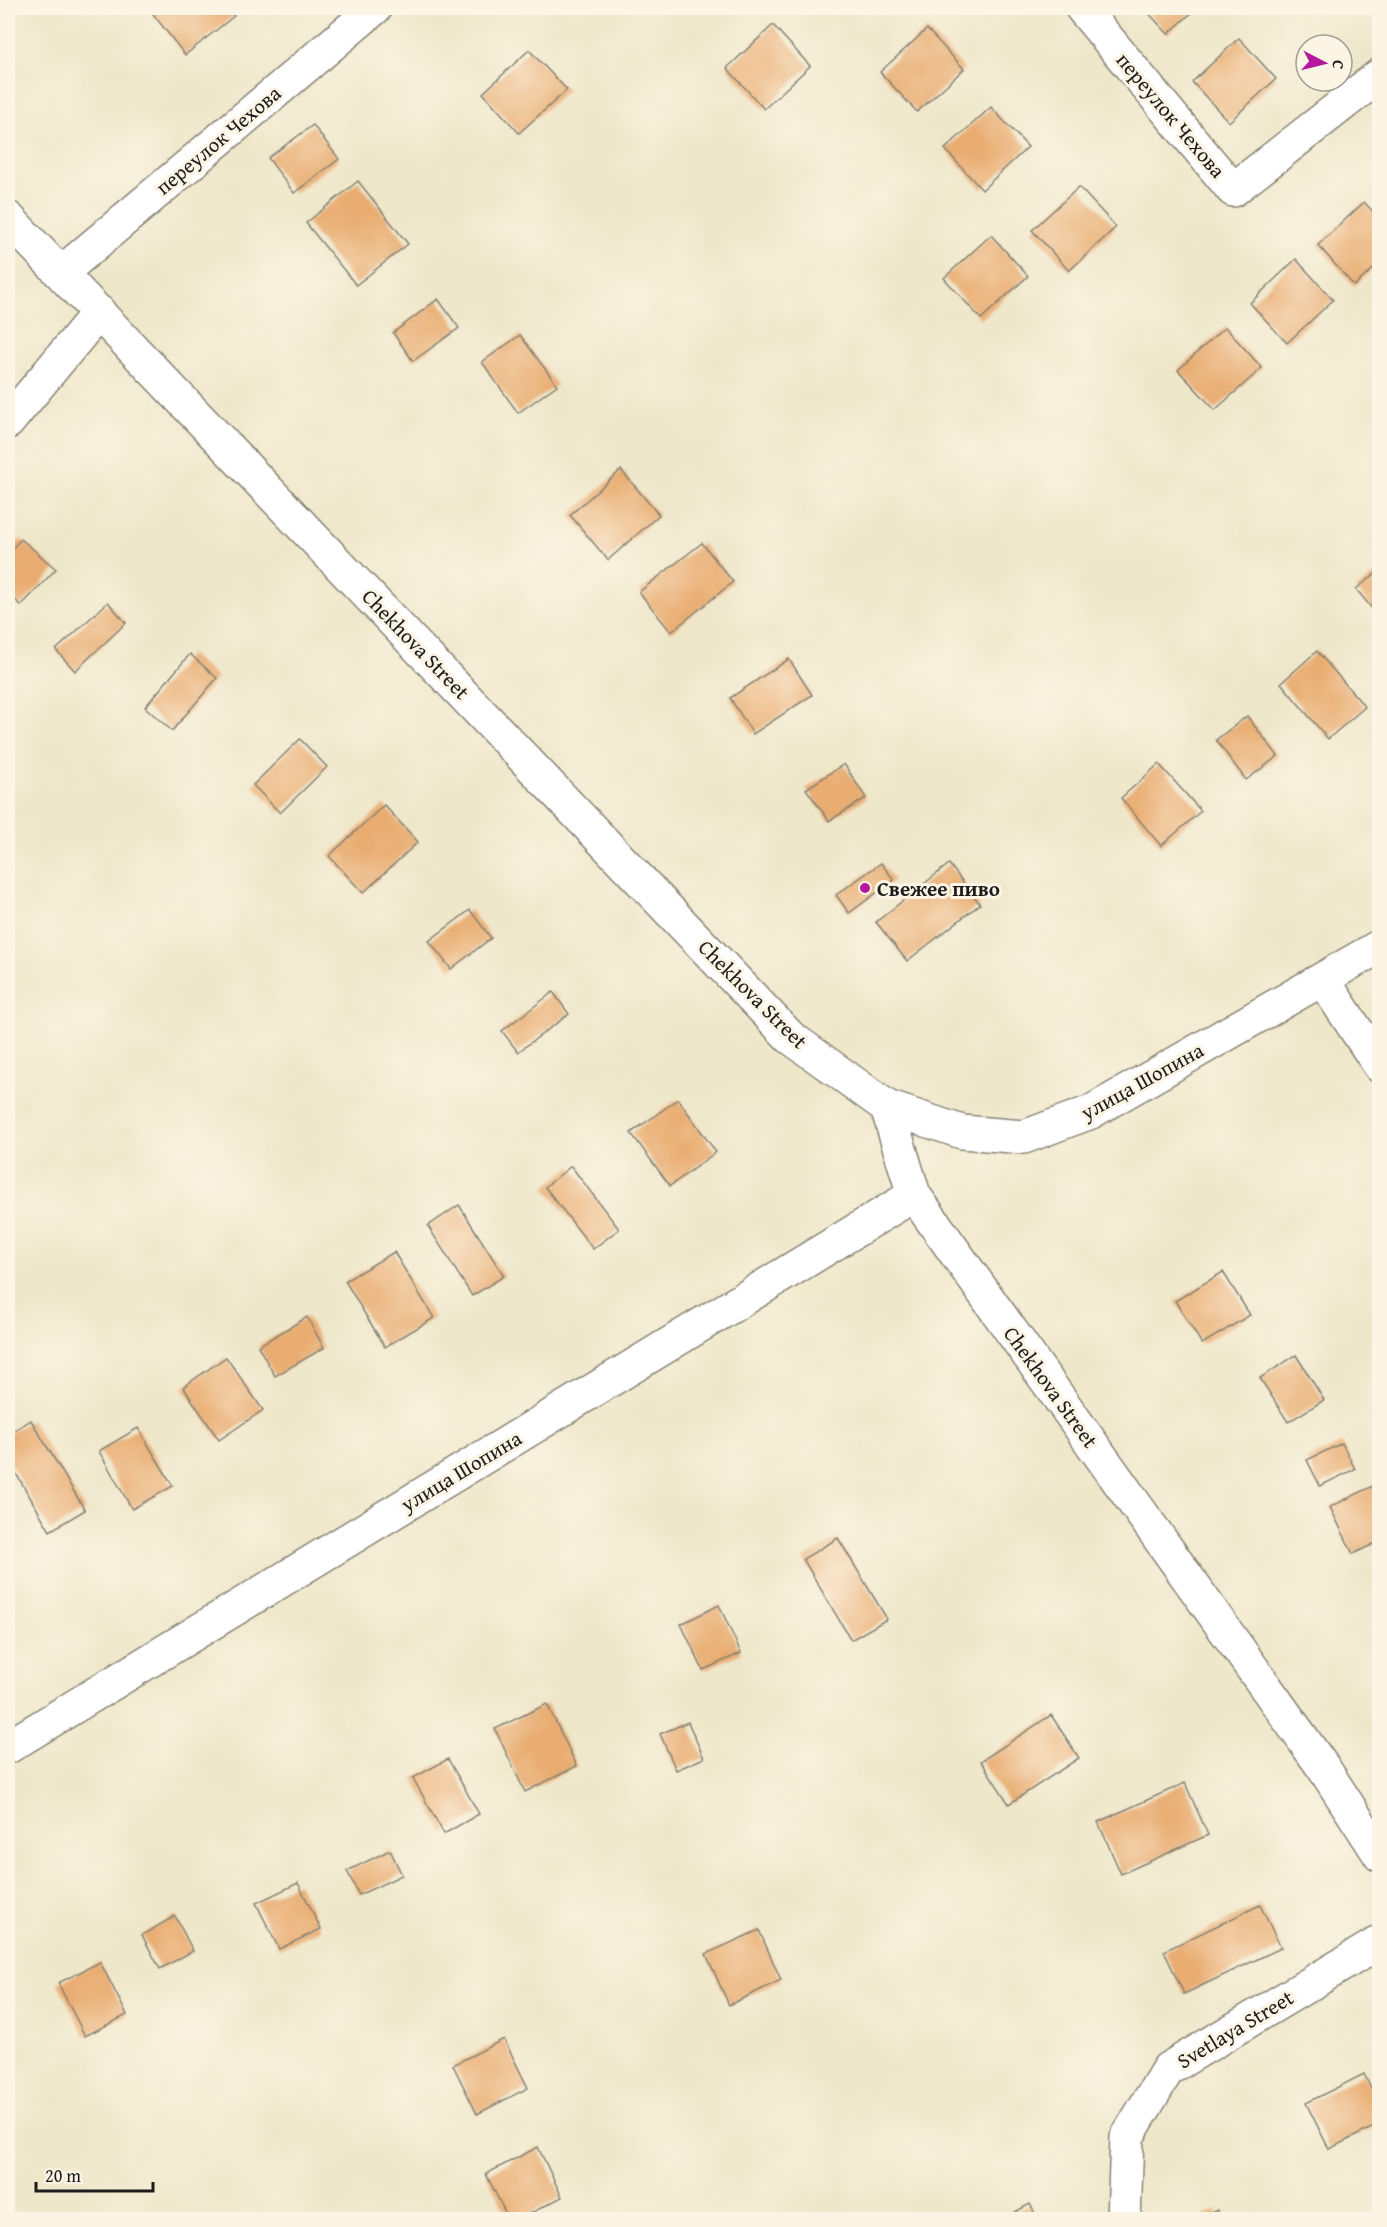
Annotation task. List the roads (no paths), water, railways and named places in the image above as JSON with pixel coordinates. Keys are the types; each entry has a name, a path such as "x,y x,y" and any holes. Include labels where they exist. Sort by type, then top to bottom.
{"street":[{"name":"переулок Чехова","path":"61,273 375,8"},
{"name":"переулок Чехова","path":"1082,8 1233,190 1380,75"},
{"name":"Chekhova Street","path":"8,218 790,1036 887,1107 914,1195 1325,1770 1380,1855"},
{"path":"8,422 99,312"},
{"name":"улица Шопина","path":"887,1107 962,1132 1024,1137 1091,1112 1380,946"},
{"path":"1323,980 1380,1066"},
{"name":"улица Шопина","path":"8,1747 914,1195"},
{"name":"Svetlaya Street","path":"1124,2220 1127,2137 1168,2069 1380,1942"}],"place":[{"name":"Свежее пиво","path":"865,888"}]}
